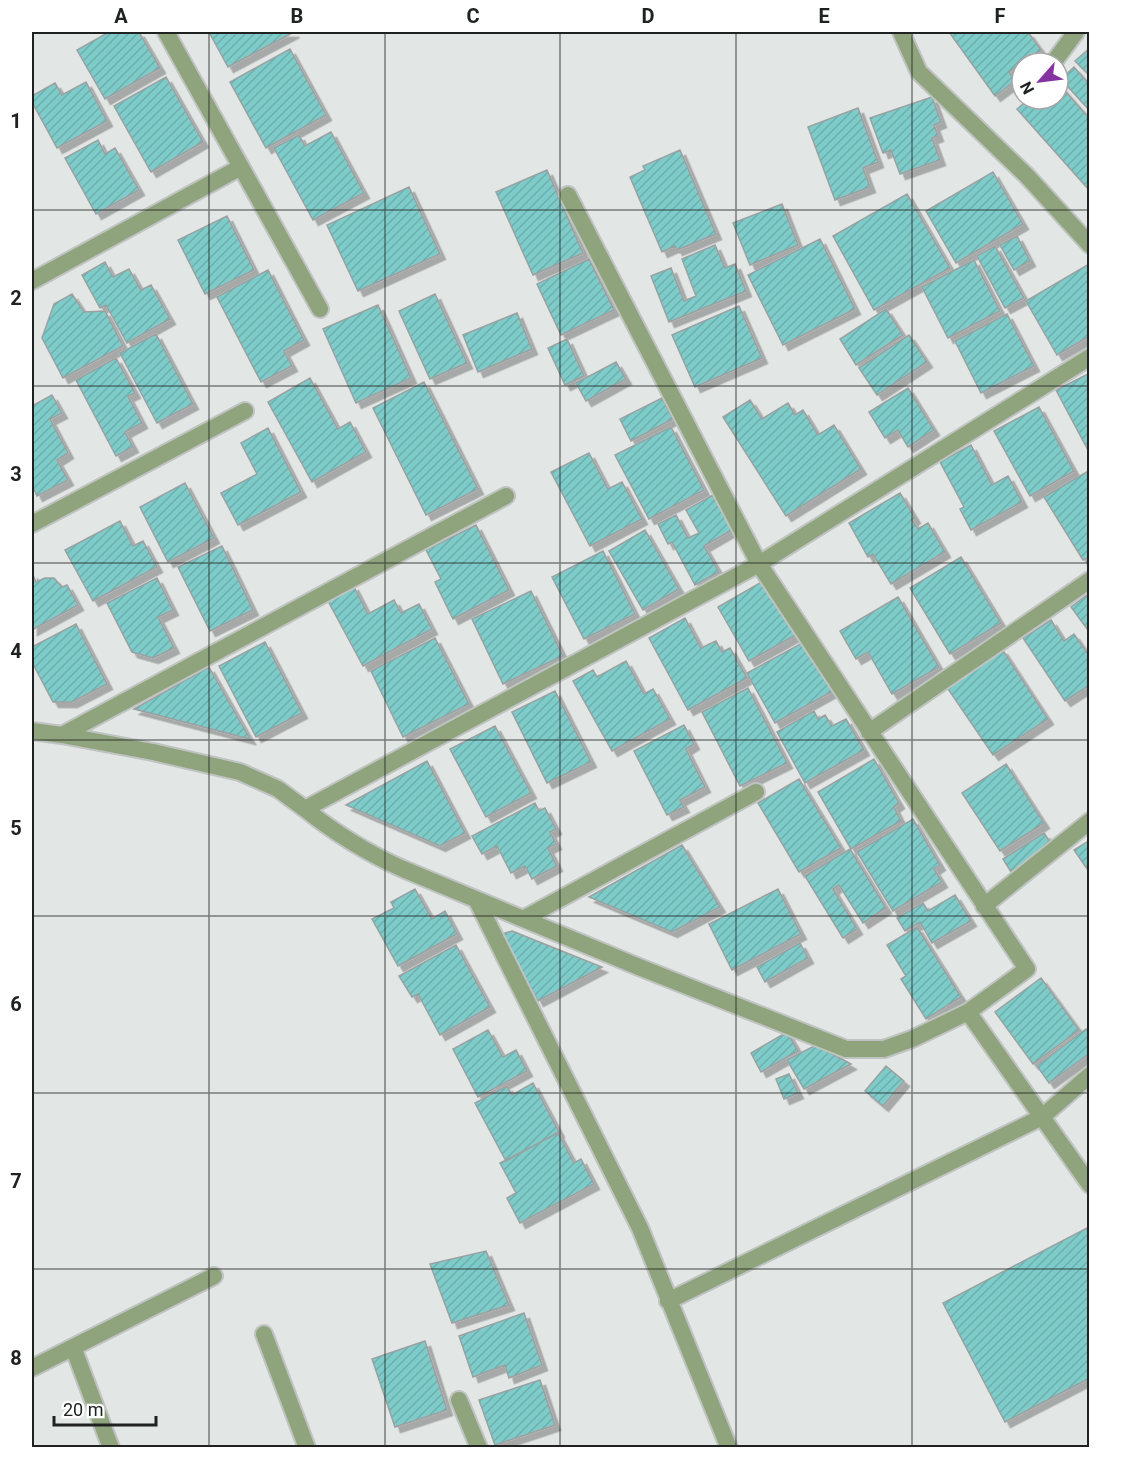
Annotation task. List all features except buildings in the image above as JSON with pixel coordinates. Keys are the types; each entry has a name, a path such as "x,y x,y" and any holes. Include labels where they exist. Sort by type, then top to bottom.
{"street":[{"path":"166,32 320,309"},
{"path":"901,32 919,72 1027,176 1089,245"},
{"path":"1062,51 1076,32"},
{"path":"32,281 241,166"},
{"path":"32,731 153,752 240,772 278,789 333,830 380,858 639,967 846,1049 884,1049 912,1039 968,1012 1027,969 759,564 568,195"},
{"path":"305,809 759,564 1089,357"},
{"path":"32,524 246,411"},
{"path":"62,735 506,496"},
{"path":"869,732 1089,580"},
{"path":"523,919 756,792"},
{"path":"984,906 1089,821"},
{"path":"476,899 640,1228 729,1448"},
{"path":"968,1012 1089,1185"},
{"path":"668,1301 1042,1117 1089,1075"},
{"path":"32,1368 214,1276"},
{"path":"264,1334 307,1448"},
{"path":"73,1347 111,1448"},
{"path":"459,1400 479,1448"}]}
